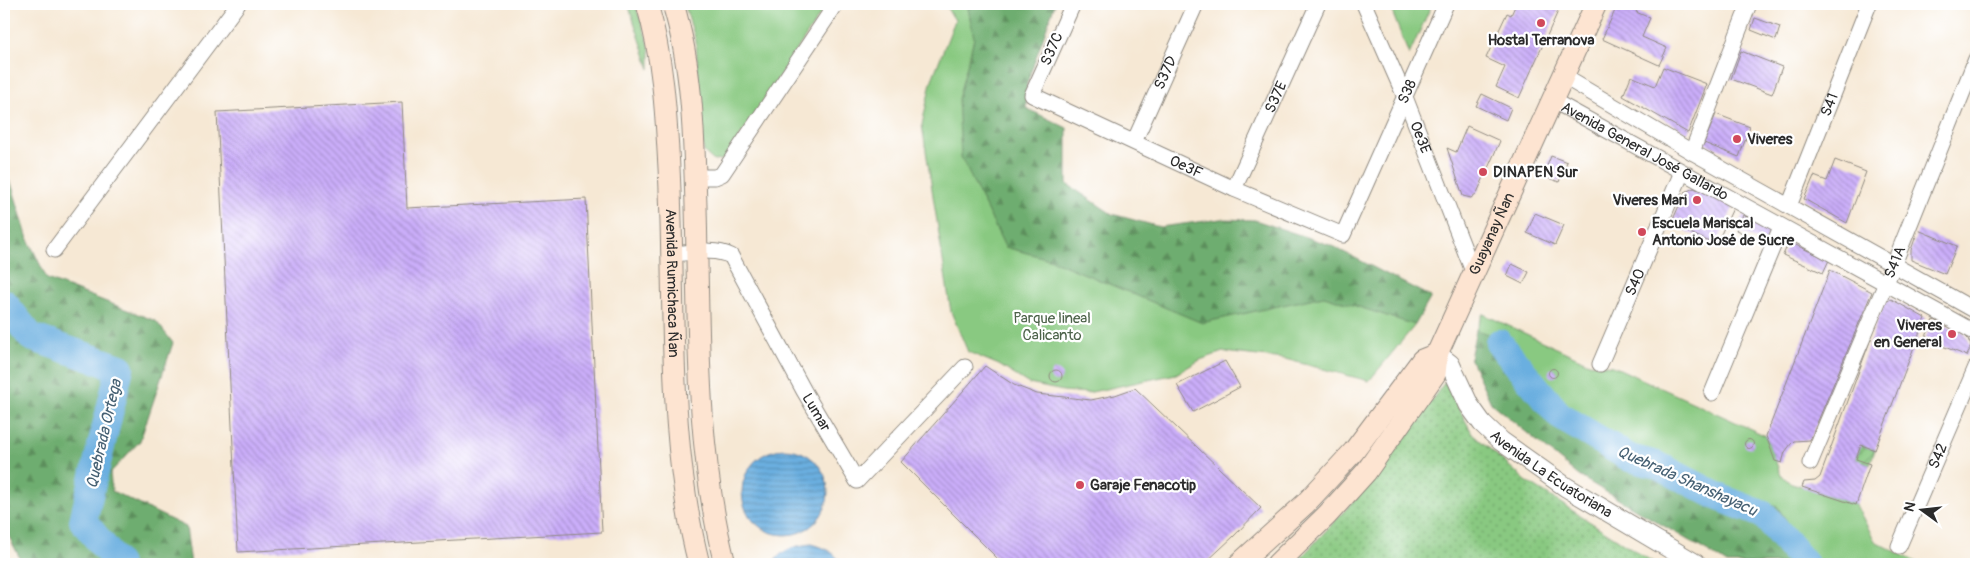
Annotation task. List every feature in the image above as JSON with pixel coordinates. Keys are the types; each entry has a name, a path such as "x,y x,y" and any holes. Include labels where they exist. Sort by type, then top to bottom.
{"main road":[{"name":"Avenida Rumichaca Ñan","path":"647,4 660,58 665,97 679,454 690,528 699,564"},
{"name":"Avenida Rumichaca Ñan","path":"673,4 685,54 690,95 695,177 700,385 704,451 714,522 725,564"},
{"name":"Guayanay Ñan","path":"1277,564 1327,515 1366,472 1436,374 1437,354 1596,4"},
{"path":"1241,564 1305,504 1354,451 1422,360 1437,354"}],"street":[{"path":"54,250 238,4"},
{"path":"695,177 714,177 722,174 836,4"},
{"name":"S37C","path":"1032,94 1073,4"},
{"name":"S37D","path":"1134,142 1196,4"},
{"name":"S37E","path":"1234,189 1318,4"},
{"name":"Oe3E","path":"1364,4 1405,97 1474,274"},
{"name":"S38","path":"1343,235 1446,4"},
{"path":"1692,152 1749,4"},
{"name":"S41","path":"1789,206 1869,4"},
{"name":"S41A","path":"1810,463 1894,264 1976,59"},
{"name":"Avenida General José Gallardo","path":"1562,76 1692,152 1894,264 1976,312"},
{"name":"Oe3F","path":"1032,94 1234,189 1343,235"},
{"name":"Avenida General José Gallardo","path":"1552,100 1976,333"},
{"name":"S40","path":"1600,364 1682,172"},
{"path":"1712,393 1781,227"},
{"name":"Lumar","path":"672,254 722,252 731,256 800,384 861,486 965,367"},
{"name":"Avenida La Ecuatoriana","path":"1437,354 1450,364 1470,405 1482,423 1501,441 1566,487 1696,564"},
{"name":"S42","path":"1899,546 1976,368"}],"green space":[{"path":"628,4 635,4 650,47 650,69"},
{"path":"684,4 827,4 725,159 714,161 704,152 701,135 696,41"},
{"name":"Parque lineal Calicanto","path":"944,4 967,4 974,38 958,99 961,157 1005,247 1049,259 1202,323 1324,296 1415,325 1369,381 1285,359 1223,352 1200,360 1176,374 1087,393 1063,391 1029,384 999,365 968,352 951,312 922,125 931,82 955,20"},
{"path":"967,4 1055,4 1027,83 1026,108 1067,128 1067,184 1112,214 1160,227 1221,219 1255,220 1330,245 1431,297 1415,325 1324,296 1202,323 1049,259 1005,247 961,157 958,100 974,38"},
{"path":"1389,4 1432,4 1409,55"},
{"path":"4,172 12,186 28,239 47,279 156,321 173,343 140,441 110,473 112,491 186,527 191,564 23,564 4,527"},
{"path":"1483,314 1519,332 1596,428 1632,449 1662,458 1726,491 1777,506 1808,552 1821,564 1727,564 1579,476 1491,403 1470,358 1476,330"},
{"path":"1483,314 1589,363 1613,366 1766,436 1780,473 1789,482 1856,505 1875,541 1920,564 1821,564 1807,552 1777,506 1726,491 1662,458 1632,449 1566,412 1504,339 1476,330"},
{"path":"1445,382 1472,433 1526,481 1656,564 1295,564 1371,482"},
{"path":"1861,445 1875,450 1870,464 1856,459"}],"water":[{"path":"785,449 802,452 816,461 825,475 828,492 825,509 816,523 802,532 785,535 768,532 754,523 745,509 742,492 745,475 754,461 768,452"},
{"path":"812,544 829,551 842,564 773,564 785,551 801,545"}],"building":[{"path":"1516,4 1548,4 1559,9 1519,98 1496,87 1505,67 1486,58 1507,13 1511,15"},
{"path":"1618,4 1640,4 1636,12 1650,18 1642,37 1667,48 1659,65 1602,39"},
{"path":"1755,18 1780,27 1776,40 1751,30"},
{"path":"1741,51 1782,67 1772,94 1731,79"},
{"path":"1663,67 1707,84 1688,133 1623,96 1631,76 1655,86"},
{"path":"1482,94 1511,108 1506,120 1476,106"},
{"path":"402,102 407,208 586,199 602,532 238,552 217,112"},
{"path":"1716,114 1750,127 1739,157 1704,143"},
{"path":"1467,126 1500,141 1477,193 1471,198 1463,196 1447,148 1456,152"},
{"path":"1551,156 1567,162 1559,182 1543,176"},
{"path":"1835,160 1866,172 1847,223 1804,199 1814,176 1827,181"},
{"path":"1694,188 1734,206 1716,245 1671,224 1685,192"},
{"path":"1535,213 1564,225 1555,245 1527,233"},
{"path":"1743,215 1772,229 1765,243 1736,230"},
{"path":"1918,230 1957,246 1945,274 1911,260 1911,250"},
{"path":"1789,242 1829,260 1823,273 1783,255"},
{"path":"1512,264 1529,272 1523,284 1507,276"},
{"path":"1830,270 1872,292 1810,440 1794,441 1785,452 1782,463 1775,461 1766,436"},
{"path":"1891,299 1925,318 1875,450 1861,445 1856,459 1870,464 1856,505 1802,487 1804,482 1815,481 1820,477 1884,303"},
{"path":"1933,320 1962,332 1971,346 1967,356 1925,339"},
{"path":"1225,361 1240,387 1193,412 1177,385"},
{"name":"Garaje Fenacotip","path":"985,366 1014,385 1037,394 1091,400 1135,388 1261,508 1204,564 1003,564 901,462"},
{"path":"1553,369 1557,373 1553,377 1549,373"},
{"path":"1058,370 1061,371 1061,381 1054,382 1051,381 1050,374 1051,371"},
{"path":"1749,439 1754,444 1749,449 1744,444"}],"waterway":[{"name":"Quebrada Ortega","path":"4,303 31,337 120,368 83,521 118,564"},
{"name":"Quebrada Shanshayacu","path":"1499,343 1560,416 1630,458 1657,465 1721,498 1764,515 1805,564"}],"place":[{"name":"Hostal Terranova","path":"1541,23"},
{"name":"Viveres","path":"1737,139"},
{"name":"DINAPEN Sur","path":"1483,172"},
{"name":"Viveres Mari","path":"1697,200"},
{"name":"Escuela Mariscal Antonio José de Sucre","path":"1642,232"},
{"name":"Viveres en General","path":"1952,334"},
{"name":"Garaje Fenacotip","path":"1080,485"}]}
